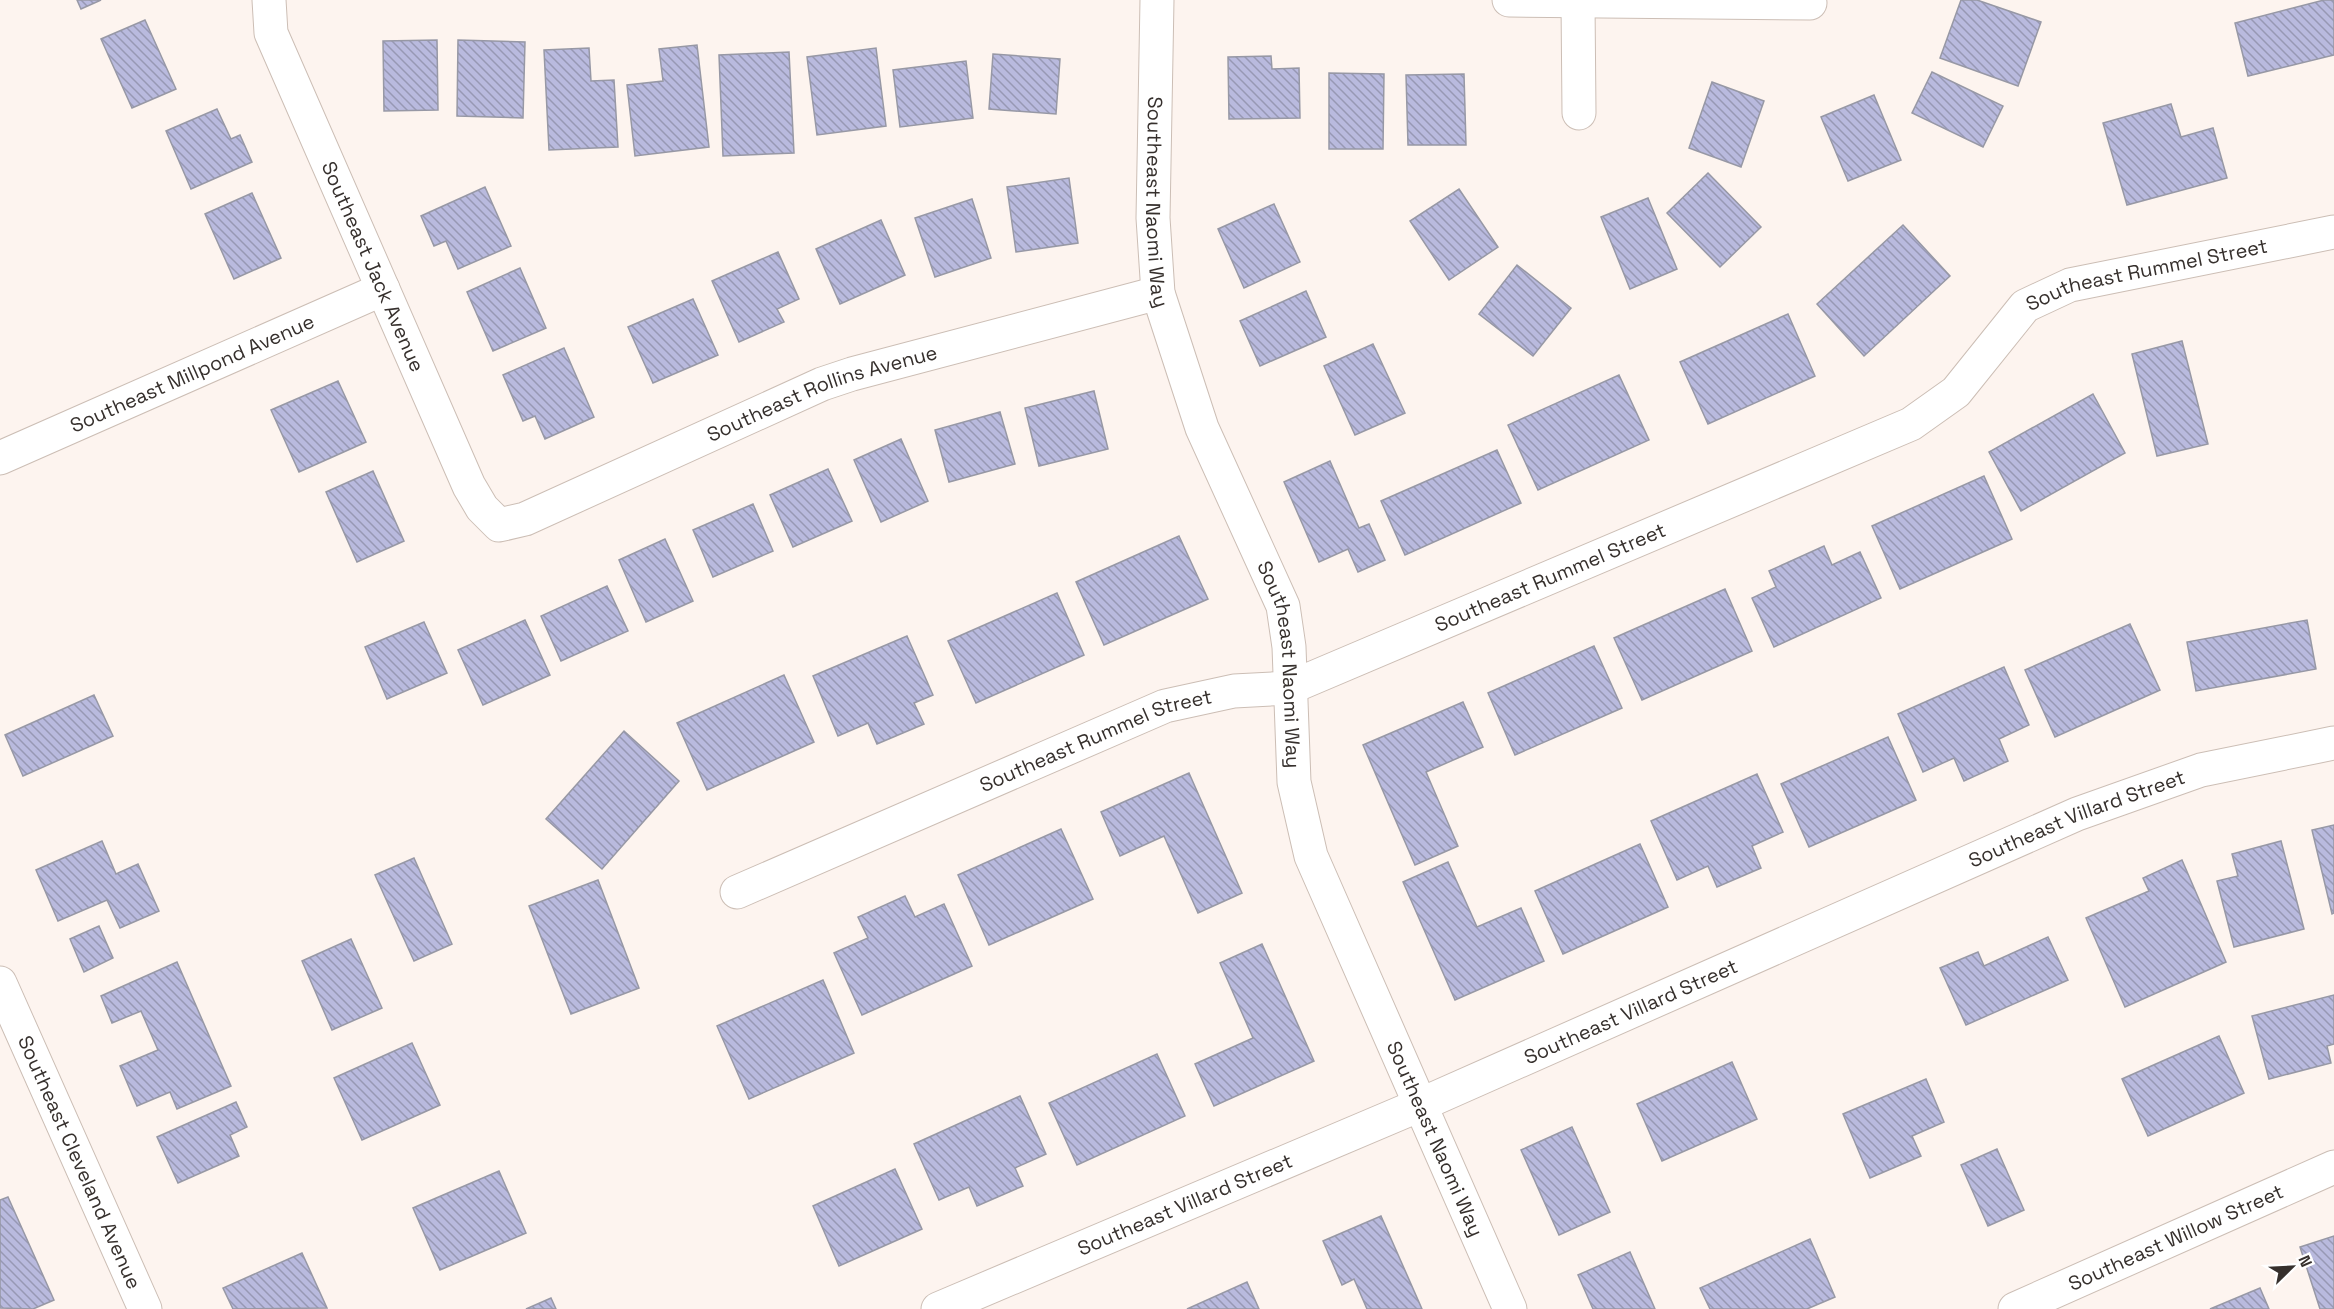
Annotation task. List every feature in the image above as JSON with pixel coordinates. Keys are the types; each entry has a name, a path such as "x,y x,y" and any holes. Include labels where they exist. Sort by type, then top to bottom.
{"street":[{"name":"Southeast Jack Avenue","path":"270,0 271,33 469,486 482,508 499,525"},
{"name":"Southeast Naomi Way","path":"1157,0 1153,218 1158,292 1202,428 1283,606 1289,647 1294,782 1311,856 1422,1104 1510,1309"},
{"path":"1509,0 1810,3"},
{"path":"1578,2 1579,113"},
{"name":"Southeast Rummel Street","path":"737,892 1165,706 1234,691 1289,688 1911,424 1956,392 2025,306 2070,285 2334,232"},
{"name":"Southeast Millpond Avenue","path":"0,459 383,289"},
{"name":"Southeast Rollins Avenue","path":"499,525 536,514 822,384 1158,292"},
{"name":"Southeast Villard Street","path":"938,1309 1422,1104 2077,814 2201,770 2334,743"},
{"name":"Southeast Cleveland Avenue","path":"0,983 145,1309"},
{"name":"Southeast Willow Street","path":"2015,1309 2334,1167"}],"building":[{"path":"77,0 101,0 81,9"},
{"path":"1961,0 1977,0 2041,22 2018,86 1940,58"},
{"path":"2324,0 2334,0 2334,55 2248,76 2235,23"},
{"path":"145,20 176,89 132,108 101,39"},
{"path":"437,40 438,110 384,111 383,41"},
{"path":"458,40 525,42 523,118 457,116"},
{"path":"697,45 709,147 635,156 627,85 663,81 659,49"},
{"path":"589,48 591,81 614,80 618,147 549,150 544,50"},
{"path":"876,48 886,126 817,135 807,57"},
{"path":"789,52 794,153 723,156 719,55"},
{"path":"993,54 1060,59 1056,114 989,109"},
{"path":"1271,56 1272,69 1299,68 1300,118 1229,119 1228,57"},
{"path":"966,61 973,118 900,127 893,70"},
{"path":"1932,72 2003,106 1983,147 1912,113"},
{"path":"1329,73 1384,74 1383,149 1329,149"},
{"path":"1464,74 1466,145 1408,145 1406,75"},
{"path":"1712,82 1764,101 1741,167 1689,148"},
{"path":"1874,95 1901,160 1848,181 1821,117"},
{"path":"2171,104 2181,137 2213,128 2227,178 2127,205 2103,123"},
{"path":"217,109 231,139 240,135 252,162 191,189 166,131"},
{"path":"1708,173 1761,227 1720,267 1667,213"},
{"path":"1069,178 1078,243 1016,252 1007,187"},
{"path":"485,187 511,246 458,269 446,241 434,246 421,216"},
{"path":"1459,189 1498,247 1449,280 1410,221"},
{"path":"252,193 281,258 234,279 205,214"},
{"path":"1648,198 1677,269 1630,289 1601,217"},
{"path":"972,199 991,258 935,277 915,218"},
{"path":"1274,204 1300,262 1244,288 1218,229"},
{"path":"881,220 905,275 840,304 816,249"},
{"path":"1903,225 1950,276 1864,356 1817,304"},
{"path":"778,252 799,299 777,309 784,322 739,342 712,281"},
{"path":"1517,265 1571,308 1533,356 1479,314"},
{"path":"520,268 546,328 493,351 467,292"},
{"path":"1306,291 1326,337 1260,366 1240,321"},
{"path":"693,299 718,355 653,383 628,327"},
{"path":"1788,314 1815,376 1708,424 1680,362"},
{"path":"2182,341 2208,444 2157,456 2132,354"},
{"path":"1373,344 1405,413 1355,435 1324,366"},
{"path":"564,348 594,417 545,439 535,416 523,421 503,375"},
{"path":"1619,375 1649,440 1538,490 1508,425"},
{"path":"338,381 366,442 299,472 271,410"},
{"path":"1094,391 1108,449 1039,466 1025,408"},
{"path":"2093,394 2125,453 2021,511 1989,452"},
{"path":"1000,412 1015,464 949,482 935,430"},
{"path":"901,439 928,501 881,522 854,460"},
{"path":"1497,450 1521,503 1405,555 1381,501"},
{"path":"1330,461 1359,528 1369,524 1385,560 1358,572 1348,549 1319,562 1284,482"},
{"path":"828,469 852,521 793,547 770,495"},
{"path":"373,471 404,541 357,562 326,492"},
{"path":"1984,476 2012,539 1900,589 1872,526"},
{"path":"753,504 773,551 713,577 693,530"},
{"path":"1179,536 1208,599 1104,645 1076,582"},
{"path":"665,539 693,601 646,622 619,560"},
{"path":"1824,546 1832,565 1860,552 1881,598 1774,647 1752,598 1776,587 1769,571"},
{"path":"607,586 628,631 561,661 541,616"},
{"path":"1725,589 1752,651 1642,700 1614,638"},
{"path":"1057,593 1084,655 976,703 948,641"},
{"path":"525,620 550,675 483,705 458,650"},
{"path":"2307,620 2316,669 2196,691 2187,642"},
{"path":"424,622 447,673 387,699 365,647"},
{"path":"2130,624 2160,690 2055,737 2025,670"},
{"path":"907,636 933,695 914,703 924,724 877,744 868,723 838,736 813,676"},
{"path":"1594,646 1622,708 1515,755 1488,693"},
{"path":"2004,667 2029,725 1999,739 2008,761 1964,781 1954,758 1923,772 1898,714"},
{"path":"784,675 814,742 707,790 677,723"},
{"path":"94,695 113,736 23,776 5,735"},
{"path":"1463,702 1483,747 1426,772 1458,846 1415,865 1363,745"},
{"path":"624,731 679,781 602,869 546,819"},
{"path":"1888,737 1916,800 1809,847 1781,784"},
{"path":"1189,773 1242,893 1198,913 1164,836 1120,856 1101,812"},
{"path":"1757,774 1783,832 1752,846 1761,868 1717,887 1708,866 1677,880 1651,821"},
{"path":"2334,825 2334,913 2332,914 2312,830"},
{"path":"1061,829 1093,899 989,945 958,875"},
{"path":"102,841 116,874 138,864 159,911 120,928 107,900 58,921 36,870"},
{"path":"2281,841 2304,929 2234,947 2217,881 2238,876 2232,854"},
{"path":"1640,844 1668,907 1563,954 1535,891"},
{"path":"414,858 452,944 414,961 375,875"},
{"path":"2182,860 2226,962 2125,1007 2086,918 2149,891 2143,878"},
{"path":"1448,862 1477,927 1521,908 1544,961 1455,1000 1403,882"},
{"path":"598,880 639,988 571,1014 529,906"},
{"path":"905,896 915,917 944,904 972,966 862,1015 834,953 868,938 858,917"},
{"path":"99,926 113,958 84,972 70,939"},
{"path":"2048,937 2068,980 1966,1025 1940,968 1978,952 1984,966"},
{"path":"351,939 382,1008 332,1030 302,961"},
{"path":"1262,944 1314,1061 1214,1106 1195,1064 1253,1038 1220,963"},
{"path":"177,962 231,1086 177,1109 170,1092 137,1106 120,1066 158,1050 141,1011 112,1023 101,996"},
{"path":"823,980 854,1053 749,1099 717,1026"},
{"path":"2334,995 2334,1044 2327,1046 2331,1063 2269,1079 2252,1016"},
{"path":"2219,1036 2244,1093 2148,1136 2122,1079"},
{"path":"412,1043 440,1105 362,1140 334,1078"},
{"path":"1157,1054 1185,1116 1077,1165 1049,1103"},
{"path":"1732,1062 1757,1119 1662,1161 1637,1104"},
{"path":"1926,1079 1944,1122 1912,1136 1921,1156 1870,1178 1843,1114"},
{"path":"1020,1096 1046,1154 1015,1168 1023,1186 977,1206 969,1187 939,1200 914,1144"},
{"path":"236,1102 247,1127 230,1135 239,1156 178,1183 157,1137"},
{"path":"1572,1127 1610,1212 1559,1235 1521,1150"},
{"path":"1997,1149 2024,1210 1988,1226 1961,1165"},
{"path":"895,1169 922,1229 839,1266 813,1206"},
{"path":"499,1171 526,1233 440,1270 413,1208"},
{"path":"8,1197 54,1300 33,1309 0,1308 0,1200"},
{"path":"1381,1216 1422,1309 1367,1309 1354,1279 1342,1285 1323,1241"},
{"path":"2334,1236 2334,1309 2320,1309 2300,1247"},
{"path":"1810,1239 1835,1297 1807,1309 1710,1309 1700,1288"},
{"path":"1630,1252 1655,1309 1593,1309 1578,1275"},
{"path":"302,1253 327,1308 233,1309 223,1288"},
{"path":"1247,1282 1259,1309 1187,1309"},
{"path":"2260,1288 2269,1309 2210,1309"},
{"path":"551,1298 556,1309 526,1309"}]}
